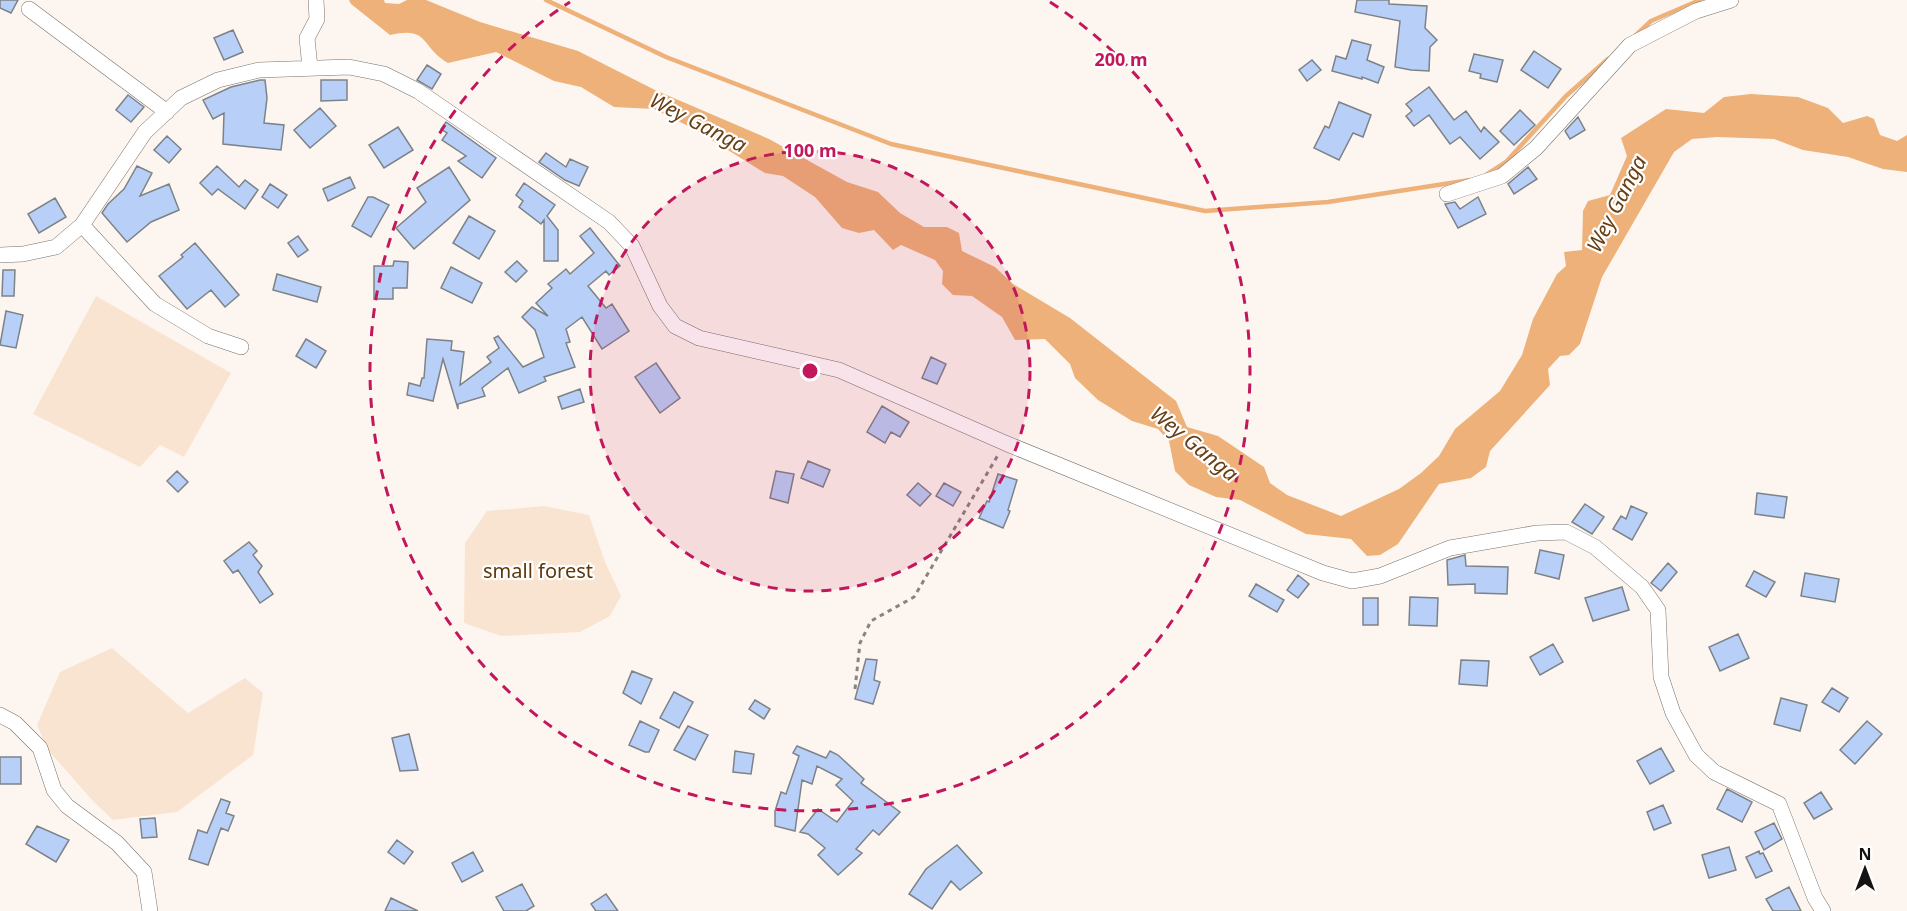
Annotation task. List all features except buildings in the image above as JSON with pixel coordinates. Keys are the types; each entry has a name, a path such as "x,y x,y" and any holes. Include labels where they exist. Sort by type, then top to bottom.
{"street":[{"path":"310,68 307,38 317,19 316,0"},
{"path":"1447,194 1502,176 1536,148 1630,45 1696,11 1731,0"},
{"path":"29,9 167,112"},
{"path":"0,255 23,254 56,247 82,225 145,132 182,98 218,80 260,70 310,68 349,67 384,74 418,91 609,222 632,246 660,306 675,326 699,338 839,370 1005,443 1323,573 1352,581 1380,576 1450,548 1536,533 1566,532 1595,547 1642,587 1658,610 1661,677 1673,713 1696,755 1714,772 1779,804 1822,911"},
{"path":"82,225 155,304 208,336 241,347"},
{"path":"0,715 15,723 40,748 54,790 68,806 117,843 144,872 150,911"}],"path":[{"path":"855,689 860,643 871,621 914,597 1005,443"}],"green space":[{"path":"96,296 231,373 184,457 160,445 140,467 33,414"},
{"name":"small forest","path":"544,506 589,515 605,562 621,596 610,616 580,632 501,636 464,623 465,543 487,511"},
{"path":"112,648 188,713 245,678 263,693 253,755 177,812 113,820 48,750 37,725 60,672"}],"water":[{"name":"Wey Ganga","path":"349,0 384,0 385,3 399,4 407,0 426,0 480,22 578,51 655,90 769,139 847,182 878,192 900,213 924,227 947,227 959,233 962,251 995,267 1013,284 1070,318 1176,401 1187,427 1218,436 1264,467 1270,483 1287,495 1341,516 1399,489 1421,473 1439,456 1455,429 1500,391 1522,355 1533,319 1557,274 1566,266 1564,252 1582,250 1583,211 1588,201 1610,195 1627,156 1621,138 1666,109 1704,113 1724,97 1751,94 1798,97 1828,108 1843,123 1867,116 1874,119 1880,135 1897,141 1907,135 1907,172 1883,169 1848,157 1803,150 1774,139 1717,137 1692,139 1674,152 1602,277 1580,344 1569,355 1560,356 1548,369 1550,385 1490,451 1486,467 1471,478 1439,484 1398,544 1380,555 1367,556 1351,539 1306,534 1240,500 1216,497 1189,485 1175,471 1169,441 1158,429 1132,421 1098,400 1075,378 1070,364 1045,339 1015,340 1002,317 972,296 953,295 942,284 943,271 935,260 901,245 893,250 874,230 859,233 842,228 815,197 783,176 765,173 694,129 654,109 614,107 581,87 554,81 496,52 448,63 419,36 412,33 390,35"}],"waterway":[{"path":"546,0 666,57 891,144 1205,211 1328,202 1470,180"},
{"path":"1635,36 1651,21 1700,0"},
{"path":"1486,175 1506,162 1566,96 1608,59"}]}
